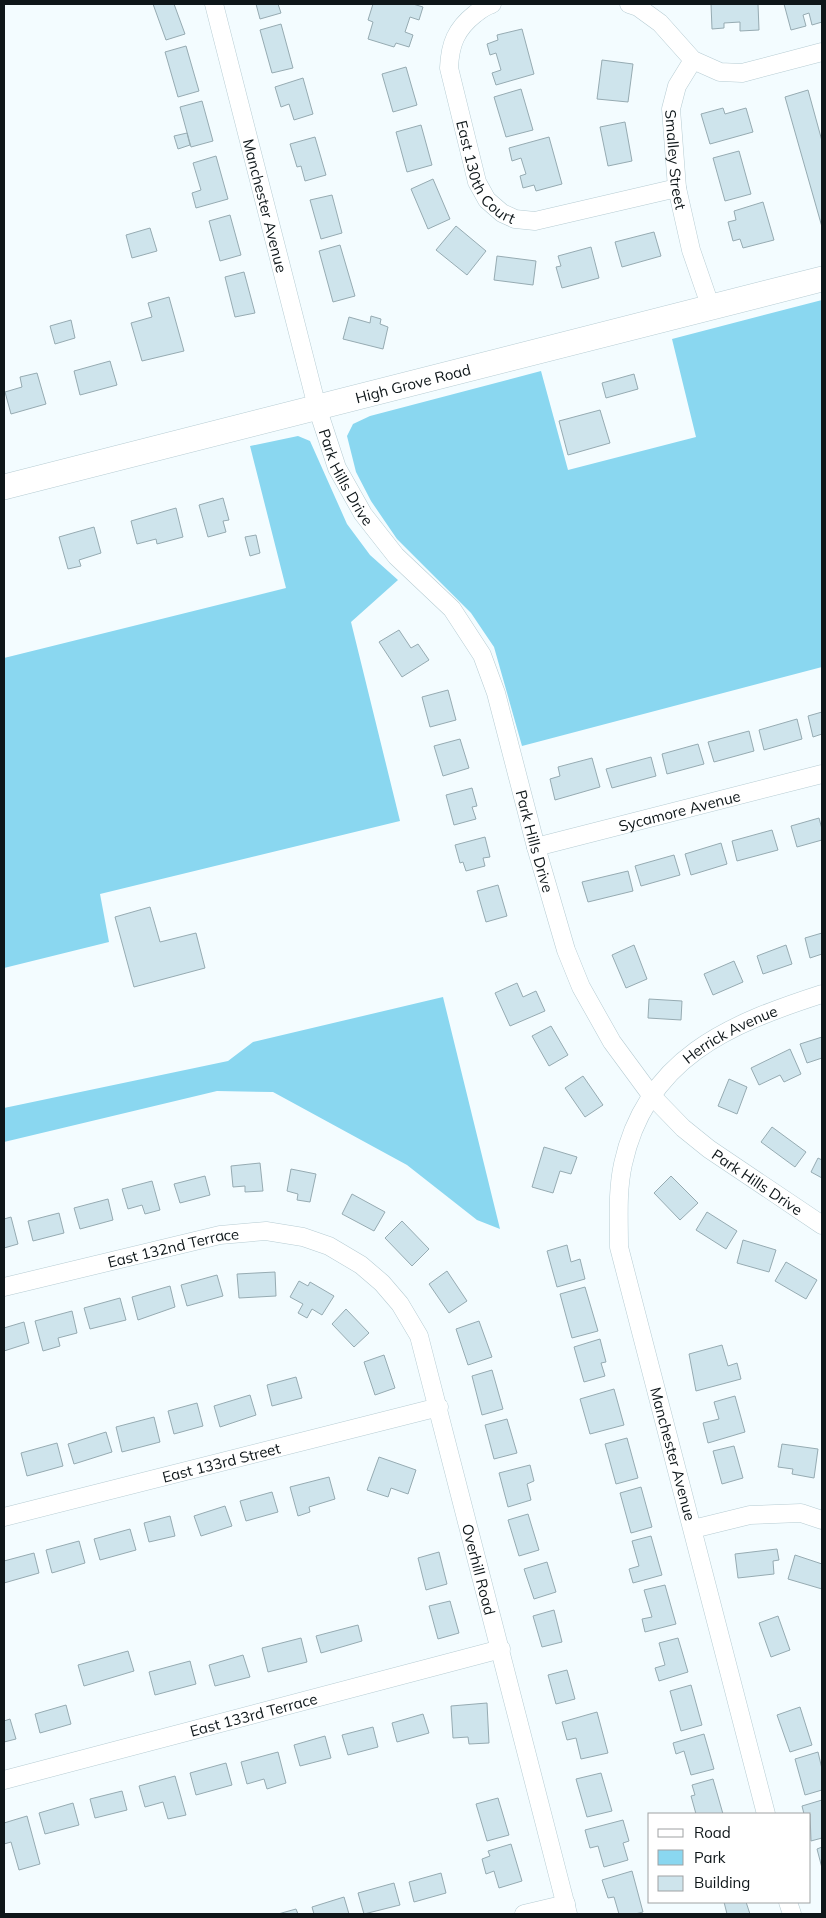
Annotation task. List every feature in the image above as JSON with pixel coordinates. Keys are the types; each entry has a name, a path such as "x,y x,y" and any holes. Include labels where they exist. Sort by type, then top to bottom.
{"main road":[{"name":"High Grove Road","path":"4,486 822,279"}],"street":[{"name":"Manchester Avenue","path":"214,4 317,407"},
{"name":"East 130th Court","path":"492,4 486,6 464,23 456,34 449,54 449,68 477,182 487,200 502,213 515,219 535,221 677,188"},
{"path":"629,4 638,7 660,23 693,60 720,72 742,74 822,52"},
{"name":"Smalley Street","path":"693,60 677,86 671,109 677,188 695,262 711,308"},
{"name":"Park Hills Drive","path":"317,407 337,468 363,514 396,556 452,608 482,656 496,693 536,847 566,950 581,987 612,1042 651,1095 682,1128 709,1149 822,1225"},
{"name":"Sycamore Avenue","path":"536,847 822,774"},
{"name":"Herrick Avenue","path":"651,1095 676,1067 699,1048 725,1032 771,1011 822,994"},
{"name":"Manchester Avenue","path":"651,1095 634,1129 623,1164 618,1201 619,1247 766,1813"},
{"name":"East 132nd Terrace","path":"4,1287 220,1235 266,1231 303,1237 329,1246 340,1253"},
{"name":"Overhill Road","path":"340,1253 361,1265 382,1283 400,1304 419,1336 567,1909"},
{"name":"East 133rd Street","path":"4,1517 438,1407"},
{"path":"693,1529 750,1515 801,1513 822,1520"},
{"name":"East 133rd Terrace","path":"4,1780 501,1649"},
{"path":"524,1914 567,1909"}],"green space":[{"path":"822,300 822,667 522,746 494,647 471,613 397,539 371,501 356,472 347,436 353,424 370,416 541,371 568,470 696,437 672,339"},
{"path":"298,436 310,441 347,524 370,555 398,580 351,622 400,821 100,894 109,942 4,968 4,658 286,588 250,446"},
{"path":"443,997 500,1229 477,1220 407,1165 273,1092 217,1091 4,1142 4,1108 228,1061 253,1042"}],"building":[{"path":"153,4 174,4 185,34 166,40"},
{"path":"256,4 278,4 281,13 260,19"},
{"path":"373,4 413,4 423,7 419,20 410,17 405,32 413,35 409,47 396,43 394,47 368,39 373,22 368,20"},
{"path":"711,4 758,4 759,30 740,31 740,22 724,23 724,28 712,29"},
{"path":"784,4 822,4 822,22 812,25 809,13 803,15 806,26 791,30"},
{"path":"281,24 293,68 272,73 260,30"},
{"path":"522,29 534,74 496,85 492,73 501,70 496,53 490,55 487,44 498,40 497,35"},
{"path":"186,46 199,91 178,97 165,52"},
{"path":"602,60 633,64 628,102 597,99"},
{"path":"406,67 417,105 393,112 382,74"},
{"path":"303,78 313,114 294,120 289,104 281,107 275,87"},
{"path":"521,89 533,130 506,137 494,97"},
{"path":"808,90 822,141 822,227 785,97"},
{"path":"202,101 213,141 191,147 180,107"},
{"path":"723,108 725,114 746,108 753,132 710,144 701,114"},
{"path":"625,122 632,161 608,166 600,127"},
{"path":"421,125 432,165 407,172 396,132"},
{"path":"187,133 190,145 178,149 174,136"},
{"path":"315,137 326,175 305,181 301,166 297,167 290,144"},
{"path":"549,137 562,184 536,191 534,185 523,188 520,176 526,174 521,158 512,161 509,148"},
{"path":"739,151 751,194 725,201 713,158"},
{"path":"216,156 228,199 196,208 192,193 201,190 193,163"},
{"path":"433,179 450,219 428,229 411,189"},
{"path":"332,195 342,233 321,239 310,200"},
{"path":"763,202 774,240 743,248 740,239 733,241 728,222 736,220 734,211"},
{"path":"230,215 241,255 220,261 209,221"},
{"path":"456,226 486,251 467,275 436,250"},
{"path":"150,228 157,251 132,258 126,235"},
{"path":"654,232 661,256 622,267 615,242"},
{"path":"340,245 355,296 333,302 319,251"},
{"path":"591,247 599,278 562,288 556,267 561,266 558,256"},
{"path":"497,256 536,261 533,285 494,280"},
{"path":"244,272 255,313 235,317 225,277"},
{"path":"169,297 184,351 142,361 131,323 152,317 148,303"},
{"path":"371,316 381,319 380,324 388,327 383,349 343,339 349,317 370,323"},
{"path":"71,320 75,338 55,344 50,326"},
{"path":"110,361 117,385 80,395 74,371"},
{"path":"37,373 46,404 11,414 5,392 22,387 20,377"},
{"path":"634,374 638,389 606,398 602,383"},
{"path":"600,410 610,443 568,455 559,421"},
{"path":"223,498 229,520 223,521 226,532 208,537 199,505"},
{"path":"176,508 183,537 157,544 156,539 137,544 131,521"},
{"path":"94,527 101,553 79,560 81,566 68,569 59,537"},
{"path":"256,535 260,553 250,556 245,537"},
{"path":"399,630 411,648 418,644 429,660 402,677 379,642"},
{"path":"448,690 456,720 430,727 422,697"},
{"path":"822,712 822,734 813,737 808,716"},
{"path":"797,719 802,739 764,750 759,730"},
{"path":"749,731 754,751 714,762 708,742"},
{"path":"460,739 469,768 443,776 434,746"},
{"path":"698,744 704,764 667,774 662,754"},
{"path":"651,757 656,776 612,788 606,769"},
{"path":"592,758 600,787 555,800 550,779 560,776 558,767"},
{"path":"472,788 477,806 472,807 476,819 454,825 446,795"},
{"path":"819,818 822,840 797,847 791,826"},
{"path":"772,830 778,850 737,861 732,841"},
{"path":"485,837 490,857 483,858 485,866 466,871 463,862 460,863 455,845"},
{"path":"721,843 727,864 691,875 685,854"},
{"path":"674,855 680,875 641,886 635,866"},
{"path":"628,871 633,891 588,902 582,882"},
{"path":"498,885 507,916 486,922 477,891"},
{"path":"150,907 160,942 196,933 205,968 134,987 115,917"},
{"path":"822,933 822,954 810,958 805,938"},
{"path":"634,945 647,979 626,988 612,955"},
{"path":"786,945 792,964 763,974 757,956"},
{"path":"734,961 743,982 713,995 704,974"},
{"path":"517,983 523,997 536,991 545,1011 510,1026 495,993"},
{"path":"649,999 682,1001 681,1020 648,1018"},
{"path":"551,1026 568,1055 549,1066 532,1036"},
{"path":"822,1037 822,1058 807,1063 800,1044"},
{"path":"790,1049 801,1074 784,1082 780,1075 759,1085 751,1068"},
{"path":"583,1076 603,1105 585,1117 565,1088"},
{"path":"729,1079 747,1087 737,1114 718,1106"},
{"path":"772,1127 806,1152 795,1167 761,1142"},
{"path":"544,1147 577,1157 571,1174 560,1171 553,1193 532,1187"},
{"path":"818,1158 822,1160 822,1178 811,1172"},
{"path":"260,1163 263,1191 245,1192 245,1186 233,1187 231,1166"},
{"path":"291,1169 316,1174 310,1202 297,1200 298,1194 287,1191"},
{"path":"205,1176 210,1195 180,1203 174,1184"},
{"path":"671,1176 698,1203 680,1220 654,1193"},
{"path":"152,1181 160,1210 145,1214 142,1205 128,1209 122,1189"},
{"path":"352,1194 385,1212 374,1231 342,1214"},
{"path":"108,1199 113,1220 80,1229 74,1208"},
{"path":"707,1212 737,1231 726,1249 696,1230"},
{"path":"59,1213 64,1233 33,1241 28,1221"},
{"path":"11,1217 18,1244 4,1248 4,1219"},
{"path":"402,1221 429,1249 412,1266 385,1238"},
{"path":"743,1240 776,1250 769,1272 737,1263"},
{"path":"567,1245 571,1262 580,1259 585,1279 557,1287 547,1251"},
{"path":"786,1262 817,1280 806,1299 775,1281"},
{"path":"447,1271 467,1301 449,1313 429,1284"},
{"path":"275,1272 276,1296 239,1298 237,1274"},
{"path":"217,1275 223,1296 187,1306 181,1285"},
{"path":"299,1281 308,1286 310,1282 334,1296 322,1315 312,1309 307,1318 298,1313 303,1304 290,1297"},
{"path":"170,1286 175,1307 138,1320 132,1297"},
{"path":"585,1287 598,1331 572,1338 560,1294"},
{"path":"120,1298 126,1320 90,1329 84,1308"},
{"path":"346,1309 369,1333 354,1347 332,1324"},
{"path":"72,1311 77,1333 58,1338 60,1346 43,1351 35,1321"},
{"path":"479,1321 492,1357 468,1365 456,1329"},
{"path":"24,1322 29,1343 4,1351 4,1328"},
{"path":"600,1339 606,1362 601,1363 605,1376 584,1382 574,1347"},
{"path":"722,1345 728,1366 737,1363 741,1379 696,1391 689,1354"},
{"path":"384,1355 395,1388 375,1395 364,1362"},
{"path":"492,1370 503,1409 482,1415 472,1376"},
{"path":"296,1377 302,1398 272,1406 267,1385"},
{"path":"614,1389 624,1425 590,1434 580,1399"},
{"path":"250,1395 256,1415 220,1427 214,1406"},
{"path":"735,1396 745,1432 708,1443 703,1423 719,1419 714,1402"},
{"path":"197,1403 203,1426 174,1434 168,1411"},
{"path":"154,1417 160,1442 122,1452 116,1427"},
{"path":"507,1419 517,1453 494,1459 485,1425"},
{"path":"106,1432 112,1452 74,1464 68,1444"},
{"path":"627,1438 638,1478 616,1484 605,1444"},
{"path":"57,1443 63,1466 27,1476 21,1453"},
{"path":"782,1444 818,1449 814,1478 792,1474 793,1469 778,1467"},
{"path":"734,1446 743,1478 722,1484 713,1451"},
{"path":"379,1457 416,1470 408,1494 391,1488 388,1497 367,1490"},
{"path":"530,1465 534,1481 527,1484 531,1500 508,1507 499,1473"},
{"path":"329,1477 335,1499 309,1507 310,1512 298,1516 290,1487"},
{"path":"641,1487 652,1527 631,1533 620,1493"},
{"path":"272,1492 278,1512 246,1521 240,1501"},
{"path":"225,1506 232,1526 201,1536 194,1516"},
{"path":"528,1514 539,1550 519,1556 508,1520"},
{"path":"170,1516 175,1536 149,1542 144,1523"},
{"path":"130,1529 136,1550 100,1560 94,1539"},
{"path":"651,1536 662,1575 633,1583 629,1569 639,1566 632,1541"},
{"path":"79,1541 85,1563 52,1573 46,1550"},
{"path":"777,1549 779,1560 773,1561 774,1574 738,1578 735,1554"},
{"path":"439,1552 447,1584 426,1590 418,1558"},
{"path":"34,1553 39,1573 4,1583 4,1561"},
{"path":"795,1555 822,1564 822,1589 788,1579"},
{"path":"547,1562 556,1592 534,1599 524,1569"},
{"path":"665,1585 676,1624 645,1632 642,1619 652,1617 644,1590"},
{"path":"450,1601 459,1633 438,1639 429,1606"},
{"path":"554,1610 562,1642 542,1647 533,1616"},
{"path":"778,1616 790,1650 771,1657 759,1623"},
{"path":"358,1625 362,1641 321,1653 316,1636"},
{"path":"301,1638 307,1662 268,1672 262,1648"},
{"path":"678,1638 688,1672 659,1681 655,1668 665,1665 659,1643"},
{"path":"128,1651 134,1671 84,1686 78,1665"},
{"path":"243,1655 250,1677 215,1686 209,1665"},
{"path":"190,1661 196,1684 155,1695 149,1672"},
{"path":"567,1670 575,1699 556,1704 548,1675"},
{"path":"691,1685 702,1725 681,1731 670,1691"},
{"path":"487,1703 489,1743 469,1744 468,1737 453,1738 451,1706"},
{"path":"66,1705 71,1724 40,1733 35,1714"},
{"path":"800,1707 812,1745 790,1752 777,1715"},
{"path":"597,1712 608,1753 581,1759 576,1738 567,1740 562,1722"},
{"path":"423,1714 429,1733 397,1742 392,1723"},
{"path":"10,1719 16,1739 4,1742 4,1721"},
{"path":"373,1727 378,1747 348,1755 342,1735"},
{"path":"704,1734 714,1769 691,1775 684,1751 676,1754 673,1743"},
{"path":"325,1736 331,1758 300,1766 294,1745"},
{"path":"278,1752 286,1783 267,1789 264,1779 247,1784 241,1762"},
{"path":"818,1752 822,1769 822,1790 805,1795 795,1759"},
{"path":"226,1763 232,1785 196,1795 190,1773"},
{"path":"601,1773 612,1811 587,1817 576,1779"},
{"path":"175,1776 186,1815 168,1819 163,1802 145,1807 139,1786"},
{"path":"713,1779 723,1813 696,1813 691,1796 695,1795 692,1785"},
{"path":"122,1791 127,1810 95,1818 90,1799"},
{"path":"498,1798 509,1835 487,1841 476,1804"},
{"path":"822,1800 822,1838 811,1841 811,1813 804,1813 802,1806"},
{"path":"73,1803 79,1825 45,1834 39,1813"},
{"path":"27,1816 40,1864 19,1870 11,1842 4,1844 4,1823"},
{"path":"623,1820 629,1841 623,1843 628,1860 604,1867 598,1846 590,1848 585,1830"},
{"path":"511,1844 522,1881 499,1888 494,1871 486,1874 482,1859 490,1856 488,1851"},
{"path":"822,1847 822,1868 817,1849"},
{"path":"632,1871 643,1912 619,1914 614,1897 608,1898 602,1880"},
{"path":"441,1873 446,1893 414,1902 409,1882"},
{"path":"394,1883 400,1905 364,1914 358,1893"},
{"path":"344,1897 349,1914 314,1914 312,1907"},
{"path":"724,1903 746,1903 750,1914 727,1914"},
{"path":"296,1909 298,1914 278,1914"}]}
